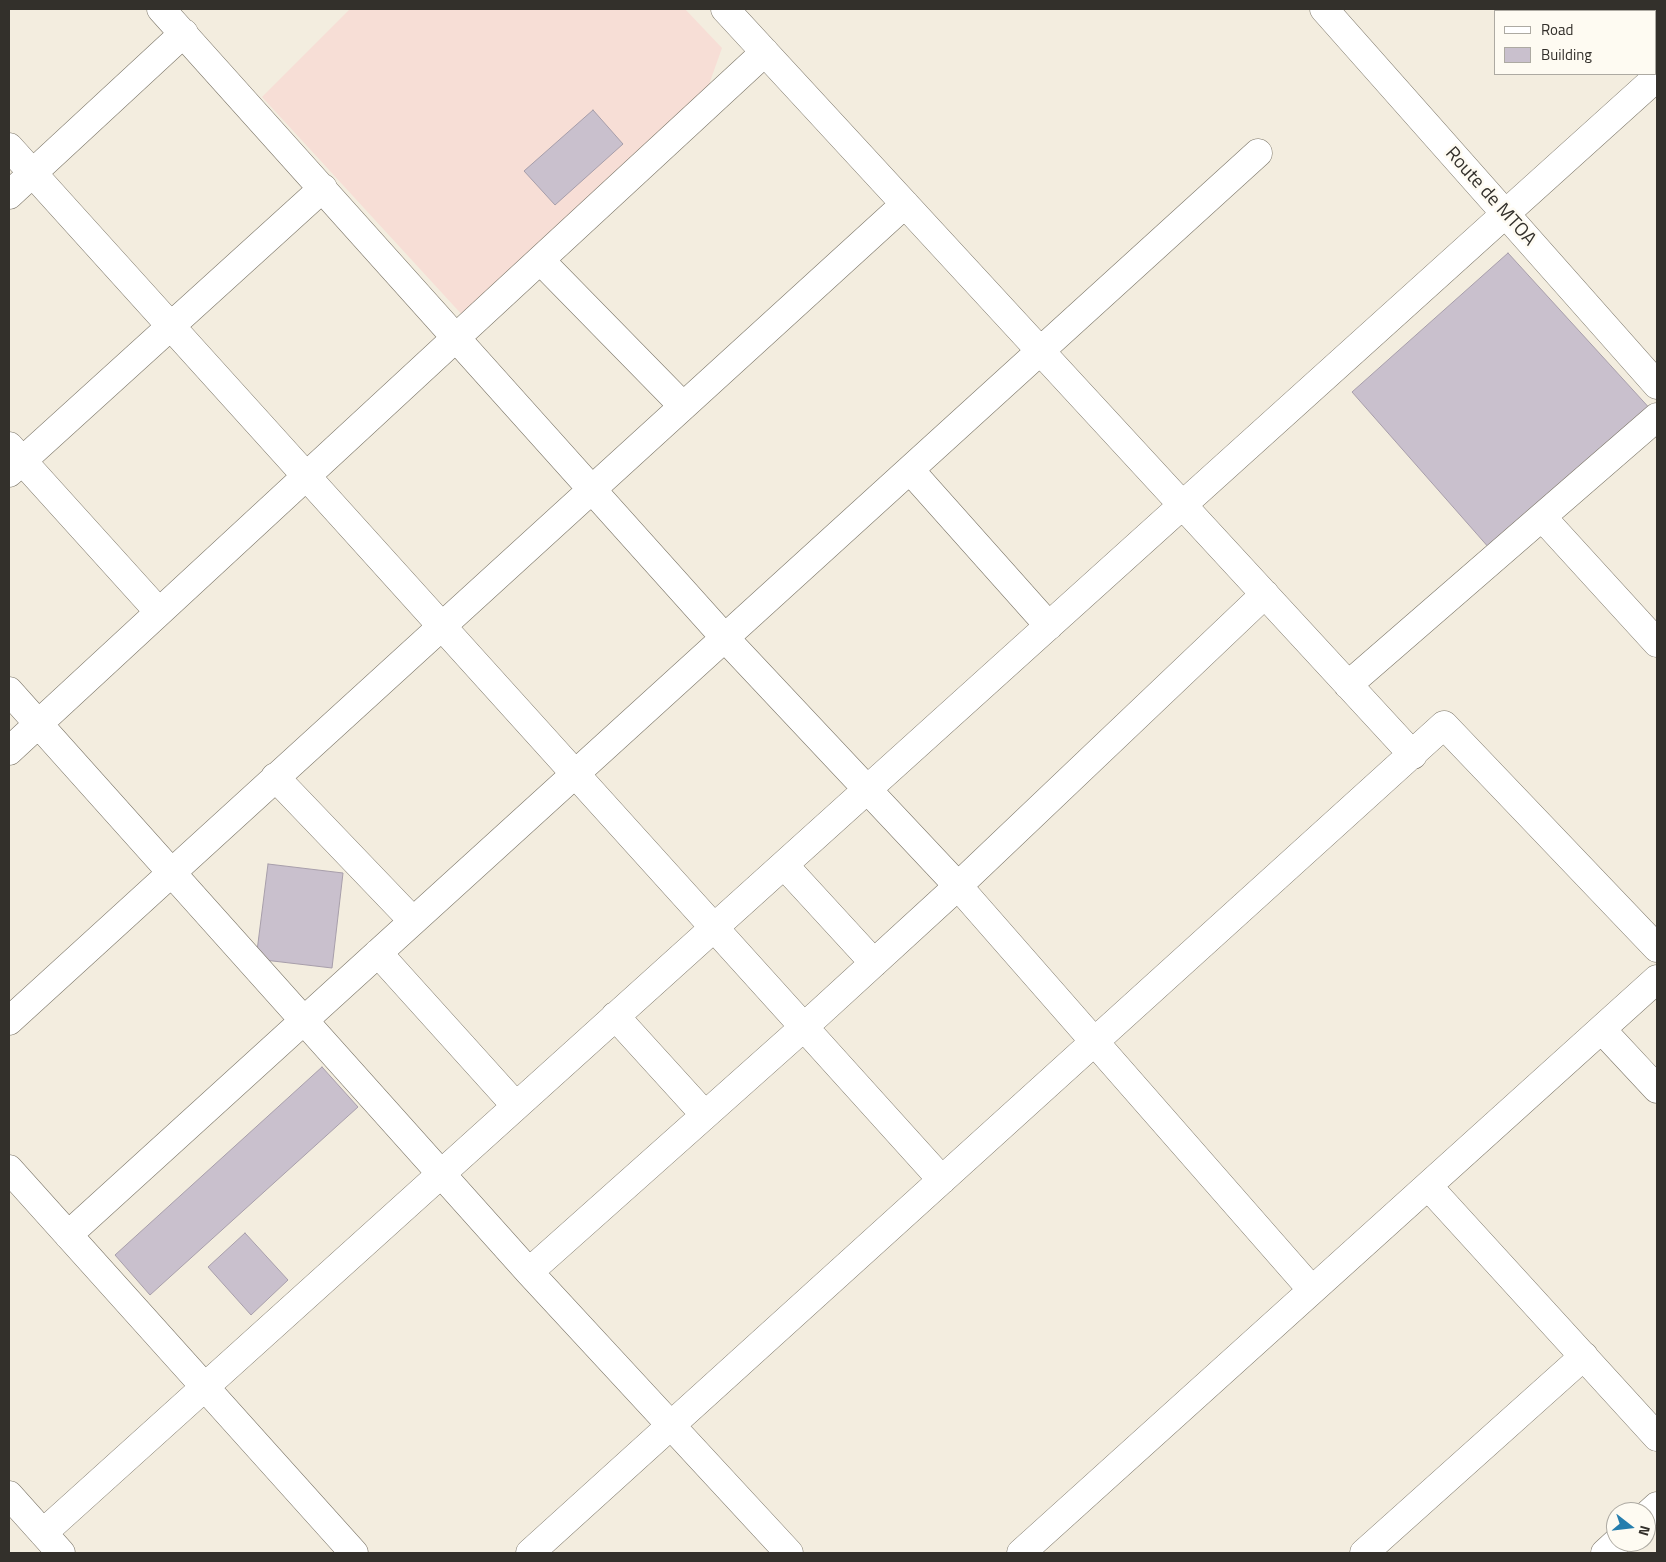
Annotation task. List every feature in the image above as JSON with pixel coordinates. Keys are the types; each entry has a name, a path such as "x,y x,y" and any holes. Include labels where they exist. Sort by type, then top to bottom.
{"street":[{"path":"161,9 725,638 958,886 1312,1290"},
{"path":"725,9 1412,754"},
{"name":"Route de MTOA","path":"1324,9 1657,385"},
{"path":"9,195 184,34"},
{"path":"9,752 765,52"},
{"path":"43,1533 1657,77"},
{"path":"9,147 942,1180"},
{"path":"68,1235 1258,153"},
{"path":"159,612 13,460 171,327 323,188"},
{"path":"9,1021 905,204"},
{"path":"540,260 683,406"},
{"path":"1348,685 1657,417"},
{"path":"910,470 1049,626"},
{"path":"1542,517 1657,644"},
{"path":"529,1272 804,1027 958,886 1265,594"},
{"path":"9,690 529,1272 789,1553"},
{"path":"530,1553 1444,725 1657,948"},
{"path":"275,777 413,921"},
{"path":"784,865 874,963"},
{"path":"378,953 516,1106"},
{"path":"1021,1553 1657,979"},
{"path":"615,1016 705,1116"},
{"path":"1602,1030 1657,1089"},
{"path":"9,1169 354,1553"},
{"path":"1428,1186 1657,1437"},
{"path":"1364,1553 1584,1356"},
{"path":"9,1496 61,1553"}],"shaded area":[{"path":"350,9 685,9 722,48 707,90 465,318 262,97"}],"building":[{"path":"593,110 623,144 555,205 524,171"},
{"path":"1508,253 1653,412 1490,549 1352,392"},
{"path":"268,864 343,873 332,968 256,959"},
{"path":"322,1067 358,1107 150,1295 115,1255"},
{"path":"245,1233 288,1280 251,1315 208,1267"}]}
